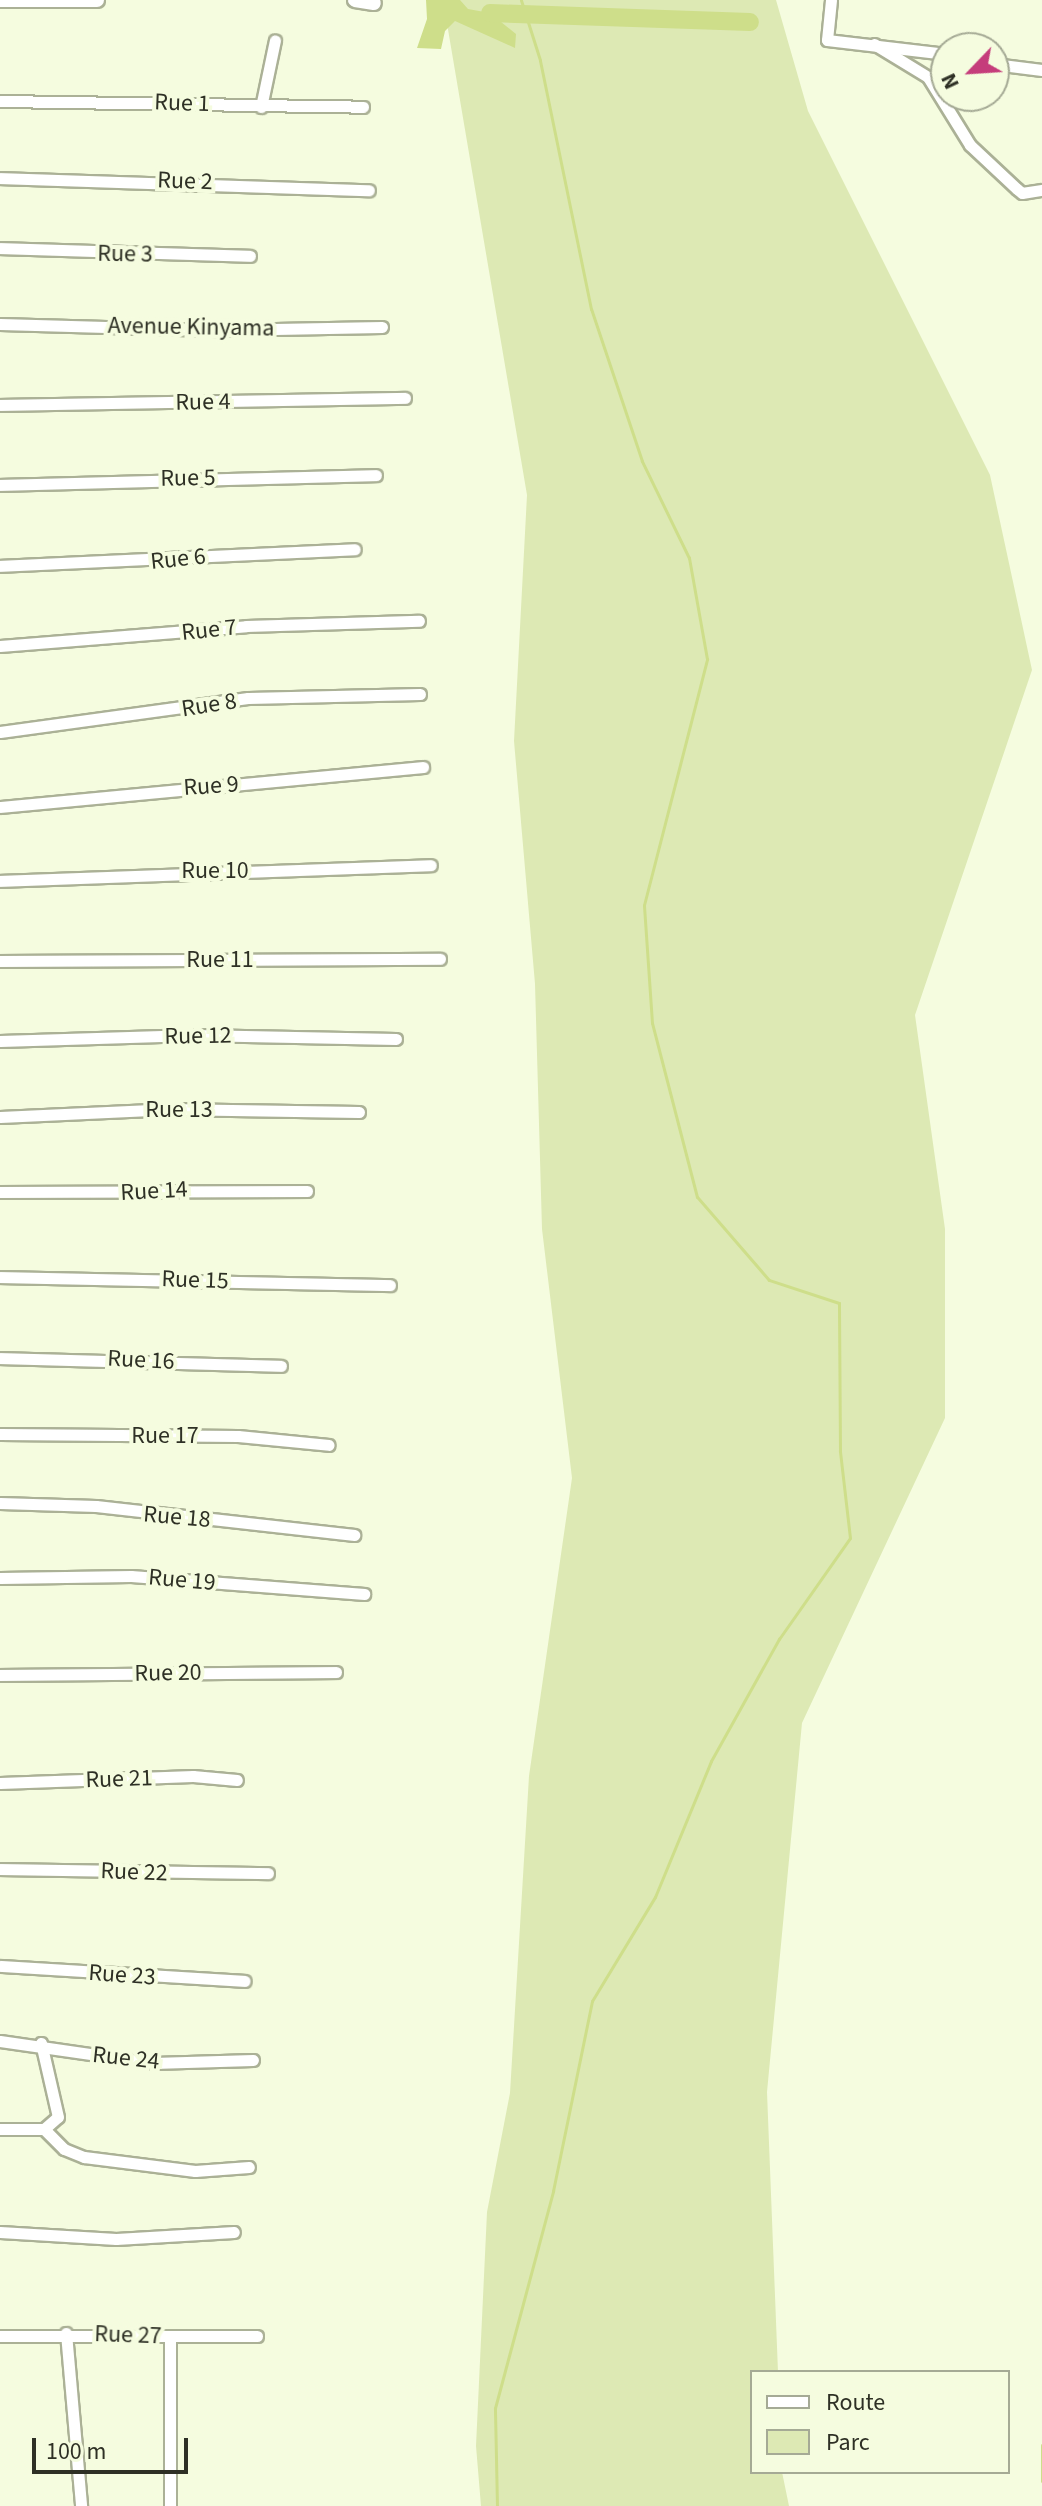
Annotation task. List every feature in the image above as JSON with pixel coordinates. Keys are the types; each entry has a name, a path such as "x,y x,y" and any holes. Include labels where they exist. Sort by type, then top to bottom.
{"street":[{"path":"0,0 97,0"},
{"path":"355,0 374,3"},
{"path":"829,1 827,40 930,52"},
{"path":"261,107 275,40"},
{"path":"874,44 928,77 970,145 1017,189 1022,193 1042,190"},
{"path":"1010,66 1042,70"},
{"name":"Rue 1","path":"0,101 363,107"},
{"name":"Rue 2","path":"0,178 369,190"},
{"name":"Rue 3","path":"0,248 250,256"},
{"name":"Avenue Kinyama","path":"0,324 221,330 382,327"},
{"name":"Rue 4","path":"0,405 405,398"},
{"name":"Rue 5","path":"0,485 376,475"},
{"name":"Rue 6","path":"0,566 118,565 355,549"},
{"name":"Rue 7","path":"0,646 261,625 419,621"},
{"name":"Rue 8","path":"0,732 248,698 420,694"},
{"name":"Rue 9","path":"0,807 423,767"},
{"name":"Rue 10","path":"0,881 431,865"},
{"name":"Rue 11","path":"0,961 440,959"},
{"name":"Rue 12","path":"0,1041 194,1035 396,1039"},
{"name":"Rue 13","path":"0,1117 167,1109 359,1112"},
{"name":"Rue 14","path":"0,1192 307,1191"},
{"name":"Rue 15","path":"0,1277 390,1285"},
{"name":"Rue 16","path":"0,1358 281,1366"},
{"name":"Rue 17","path":"0,1434 238,1436 329,1445"},
{"name":"Rue 18","path":"0,1503 96,1506 354,1535"},
{"name":"Rue 19","path":"0,1578 131,1576 364,1594"},
{"name":"Rue 20","path":"0,1675 336,1672"},
{"name":"Rue 21","path":"0,1783 193,1776 237,1780"},
{"name":"Rue 22","path":"0,1869 268,1873"},
{"name":"Rue 23","path":"0,1966 245,1981"},
{"name":"Rue 24","path":"0,2041 41,2043 109,2060 153,2063 253,2060"},
{"path":"0,2129 44,2129 54,2125 59,2106 41,2043"},
{"path":"44,2129 64,2149 84,2157 195,2171 249,2167"},
{"path":"0,2232 116,2239 234,2232"},
{"path":"66,2333 81,2506"},
{"name":"Rue 27","path":"0,2336 66,2333 257,2336"},
{"path":"170,2337 170,2506"}],"green space":[{"path":"443,0 776,0 808,111 990,475 1032,670 915,1015 945,1229 945,1418 802,1723 767,2092 778,2370 750,2370 750,2474 782,2474 789,2506 481,2506 476,2446 487,2212 510,2093 529,1776 572,1478 542,1229 535,984 514,741 527,495"}],"shaded area":[{"path":"426,0 460,0 468,9 490,13 516,34 515,48 455,21 445,31 441,49 417,48 427,19"}],"waterway":[{"path":"497,2506 495,2408 553,2191 592,2001 655,1897 711,1761 779,1639 850,1538 840,1451 839,1303 769,1280 697,1197 652,1023 644,905 707,659 689,558 642,461 591,309 540,60 521,0"},
{"path":"490,13 750,22"},
{"path":"1042,2445 1042,2481"}]}
